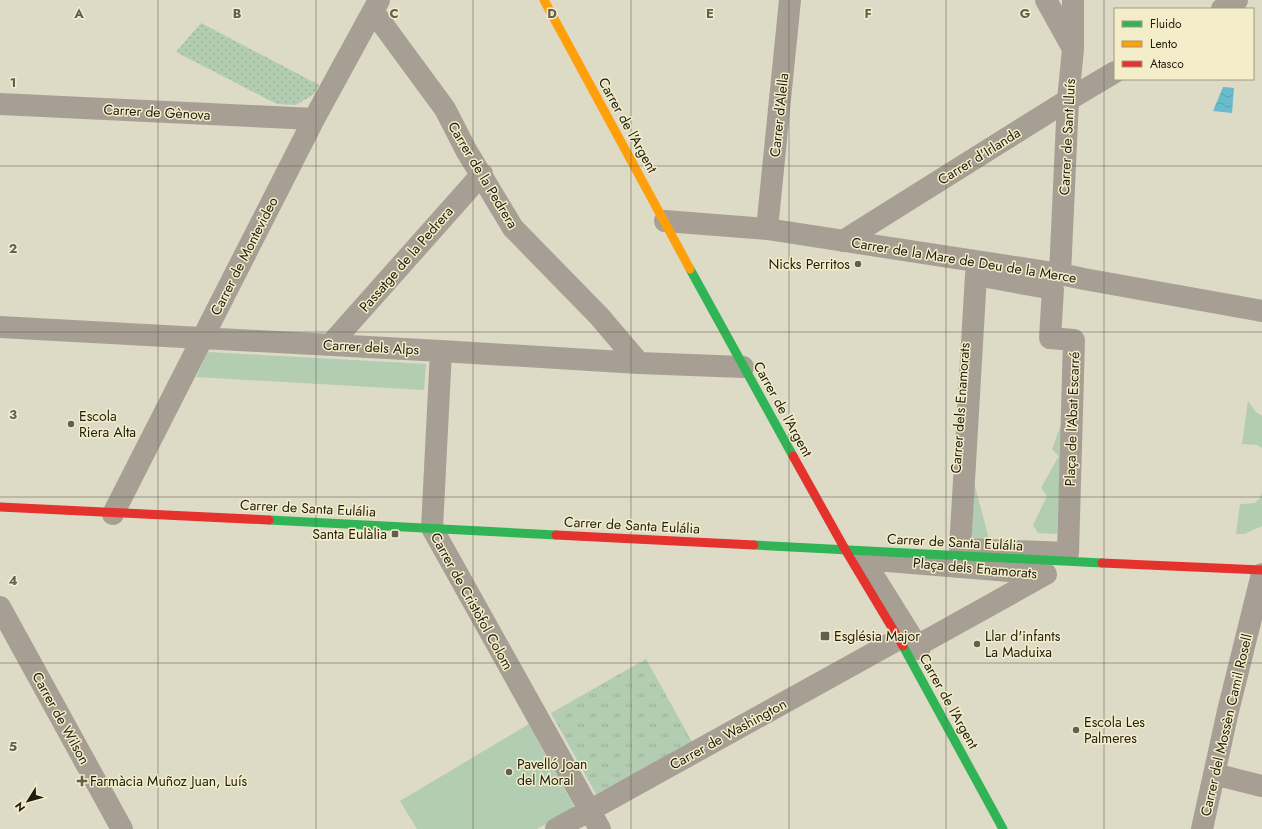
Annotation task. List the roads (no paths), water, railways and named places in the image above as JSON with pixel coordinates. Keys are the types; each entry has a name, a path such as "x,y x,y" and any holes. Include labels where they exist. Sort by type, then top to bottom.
{"street":[{"name":"Carrer de l'Argent","path":"544,0 743,367 846,551 899,639 1003,829"},
{"name":"Carrer d'Alella","path":"767,229 790,0"},
{"path":"1046,0 1073,50"},
{"name":"Carrer de Sant Lluís","path":"1060,274 1068,100 1073,50 1073,0"},
{"path":"1224,8 1237,0"},
{"name":"Carrer de Montevideo","path":"113,514 314,119 376,6"},
{"name":"Carrer de la Pedrera","path":"376,6 445,109 466,150 482,174 513,228 599,316 639,363"},
{"name":"Carrer d'Irlanda","path":"843,241 1114,73"},
{"name":"Carrer de Gènova","path":"0,104 314,119"},
{"name":"Passatge de la Pedrera","path":"330,345 482,174"},
{"name":"Carrer de la Mare de Deu de la Merce","path":"664,222 767,229 1060,274 1262,311"},
{"name":"Carrer dels Enamorats","path":"950,556 970,260"},
{"name":"Plaça de l'Abat Escarré","path":"976,275 1053,289 1050,338 1074,340 1068,553 960,549 976,275"},
{"name":"Carrer dels Alps","path":"0,327 203,337 639,363 743,367"},
{"name":"Carrer de Cristòfol Colom","path":"441,351 432,528 600,829"},
{"name":"Carrer de Santa Eulália","path":"0,507 113,514 432,528 846,551 1262,570"},
{"name":"Plaça dels Enamorats","path":"863,559 1046,574 922,643 919,649 863,559"},
{"name":"Carrer del Mossèn Camil Rosell","path":"1202,829 1228,711 1262,574"},
{"name":"Carrer de Wilson","path":"0,607 122,829"},
{"name":"Carrer de Washington","path":"556,829 899,639"},
{"path":"1214,774 1262,786"}],"water":[{"path":"1223,87 1234,88 1232,113 1213,111"}],"place":[{"name":"Nicks Perritos","path":"858,264"},
{"name":"Escola Riera Alta","path":"71,424"},
{"name":"Santa Eulàlia","path":"395,534"},
{"name":"Església Major","path":"825,636"},
{"name":"Llar d'infants La Maduixa","path":"977,644"},
{"name":"Escola Les Palmeres","path":"1076,730"},
{"name":"Pavelló Joan del Moral","path":"509,772"},
{"name":"Farmàcia Muñoz Juan, Luís","path":"82,781"}]}
